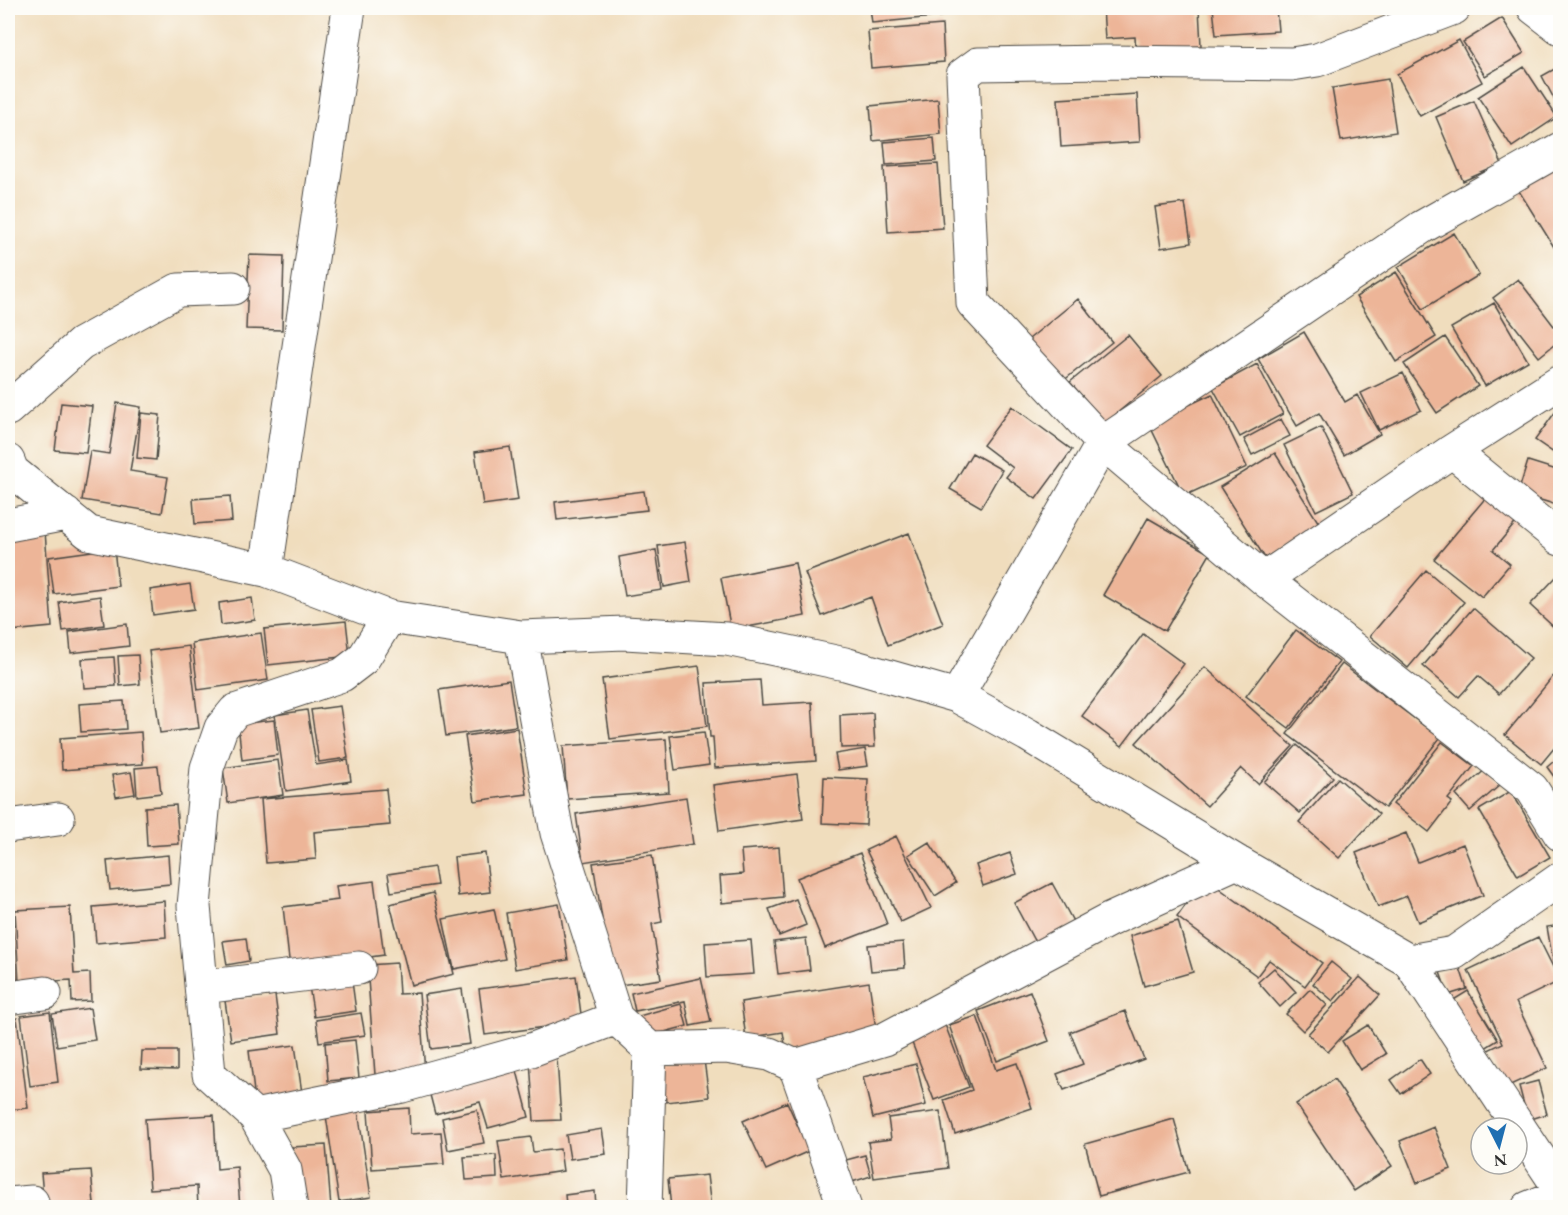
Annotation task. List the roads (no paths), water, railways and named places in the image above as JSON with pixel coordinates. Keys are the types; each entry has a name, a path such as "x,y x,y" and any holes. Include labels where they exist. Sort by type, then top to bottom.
{"street":[{"path":"266,570 349,8"},
{"path":"1454,8 1317,60 1292,64 1105,62 978,64 963,75 973,303 1103,442 1264,579 1532,789 1560,834"},
{"path":"1533,8 1560,27"},
{"path":"957,696 1103,442 1422,227 1560,149"},
{"path":"8,409 81,344 178,290 233,288"},
{"path":"1264,579 1452,451 1560,382"},
{"path":"1452,451 1560,539"},
{"path":"8,461 12,471 89,533 266,570 389,617 521,637 625,633 727,639 845,664 957,696 1028,735 1237,862 1409,961 1560,1189"},
{"path":"8,525 66,514"},
{"path":"291,1208 285,1170 255,1116 209,1074 194,906 207,768 220,728 235,711 342,675 363,659 389,617"},
{"path":"521,637 557,833 616,1018 650,1048 726,1047 770,1054 795,1066 885,1039 1109,920 1237,862"},
{"path":"8,826 58,819"},
{"path":"1409,961 1454,953 1560,879"},
{"path":"202,987 359,968"},
{"path":"8,998 45,993"},
{"path":"255,1116 402,1086 531,1050 616,1018"},
{"path":"645,1208 650,1048"},
{"path":"795,1066 845,1208"},
{"path":"1528,1208 1560,1195"}]}
